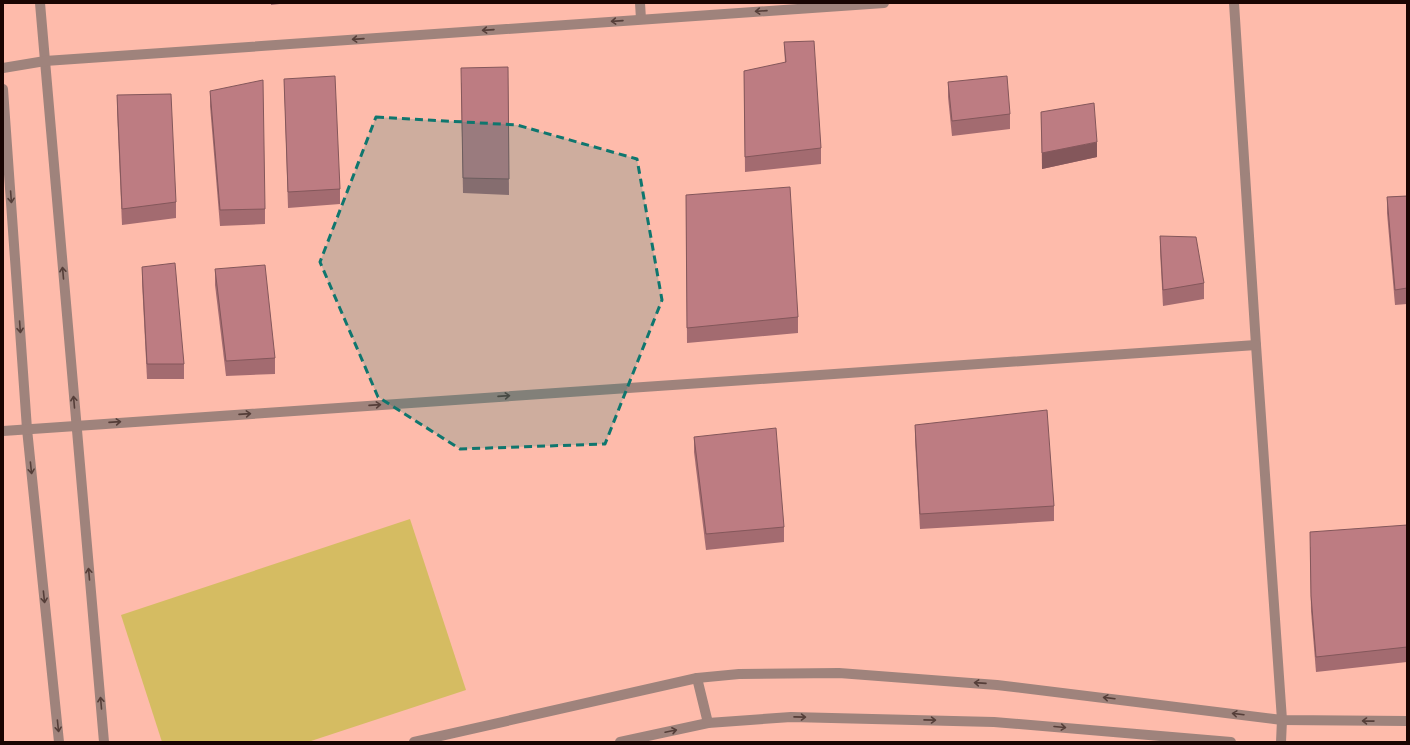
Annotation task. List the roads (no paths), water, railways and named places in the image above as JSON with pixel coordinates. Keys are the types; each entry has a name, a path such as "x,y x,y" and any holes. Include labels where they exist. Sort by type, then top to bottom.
{"street":[{"path":"40,3 104,742"},
{"path":"640,3 641,19"},
{"path":"3,68 45,61 884,3"},
{"path":"1234,3 1282,720 1281,742"},
{"path":"3,89 27,429 59,742"},
{"path":"3,431 1256,345"},
{"path":"414,742 697,678 739,674 854,674 997,685 1282,720 1407,721"},
{"path":"697,678 708,723"},
{"path":"620,742 708,723 791,717 994,722 1231,742"}]}
